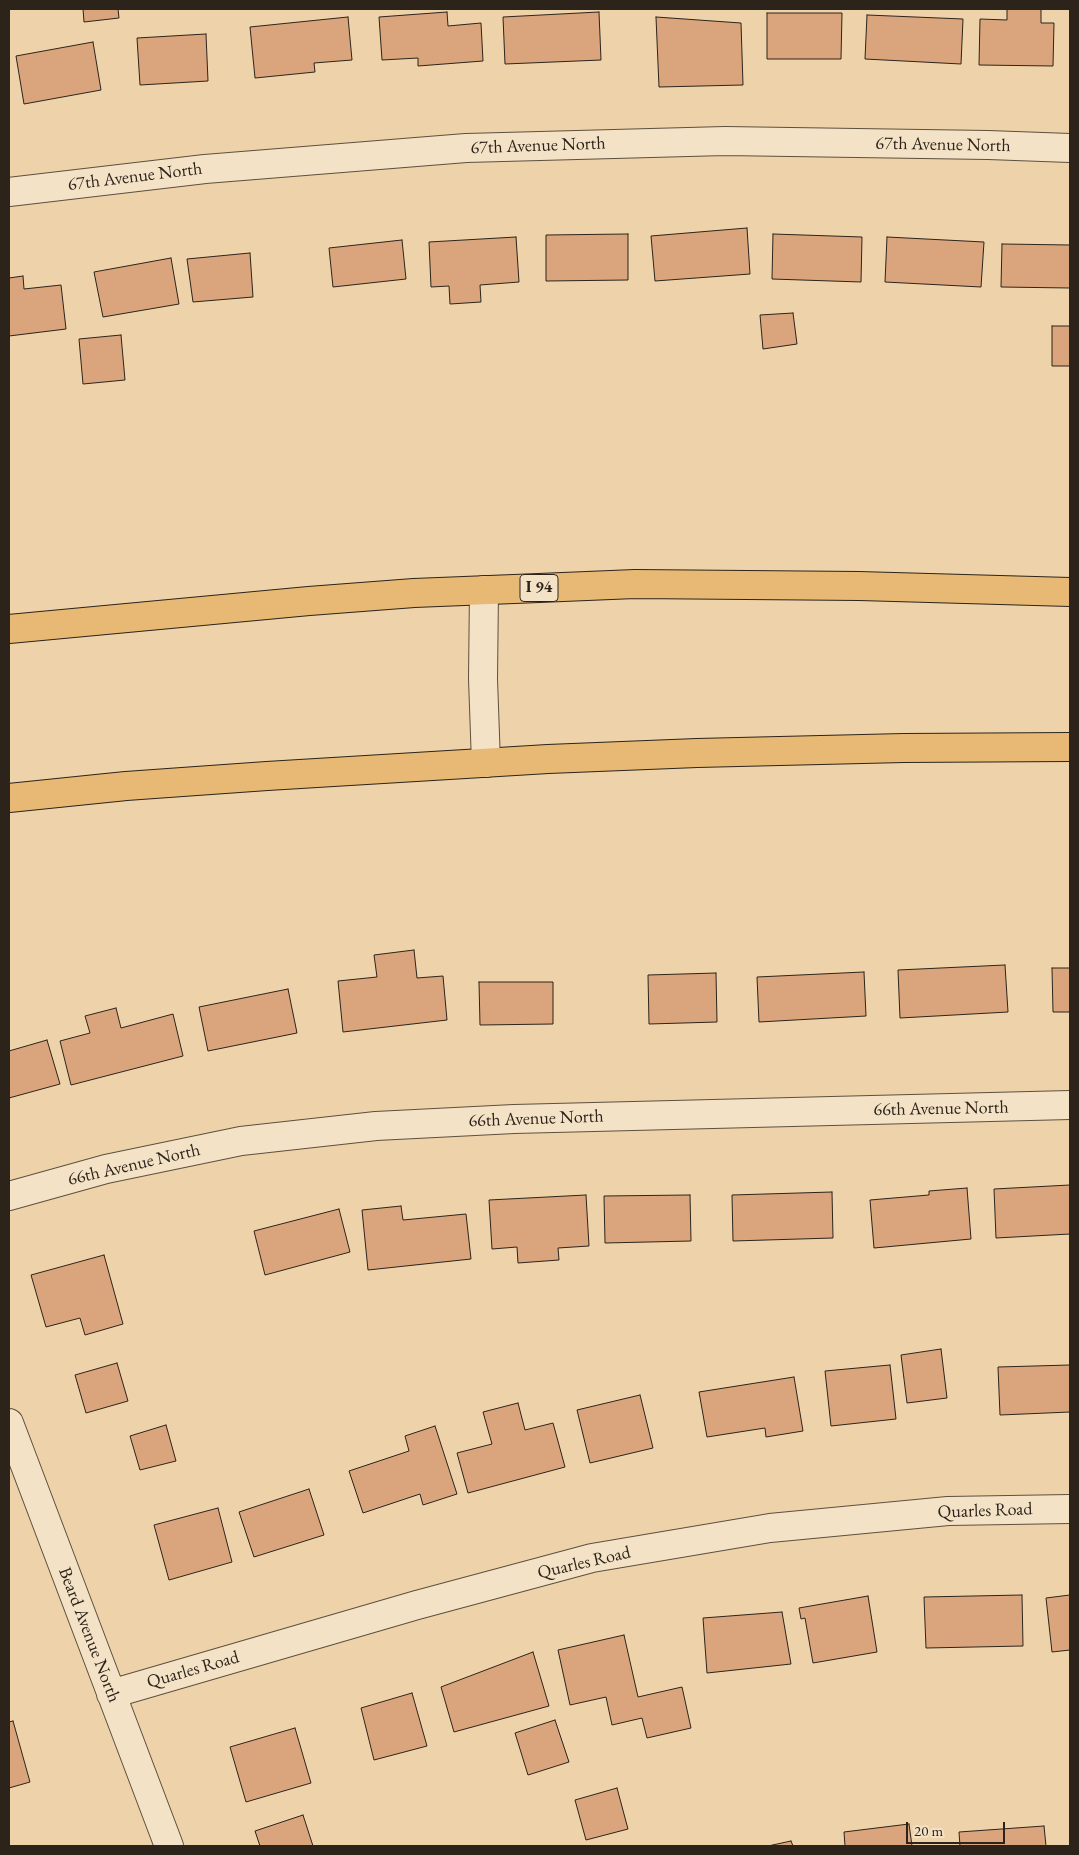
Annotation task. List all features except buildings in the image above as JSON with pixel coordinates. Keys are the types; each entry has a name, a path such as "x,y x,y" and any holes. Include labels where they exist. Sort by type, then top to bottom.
{"highway":[{"name":"I 94","path":"9,628 414,593 644,584 859,586 1070,592"},
{"path":"9,798 126,786 248,777 486,763 697,753 1070,747"}],"street":[{"name":"67th Avenue North","path":"9,192 205,169 466,148 725,141 988,144 1070,148"},
{"path":"484,590 483,679 486,763"},
{"name":"66th Avenue North","path":"9,1196 106,1169 241,1141 376,1126 514,1119 1070,1105"},
{"name":"Beard Avenue North","path":"9,1423 169,1846"},
{"name":"Quarles Road","path":"111,1694 417,1605 592,1558 770,1528 948,1511 1070,1509"}]}
